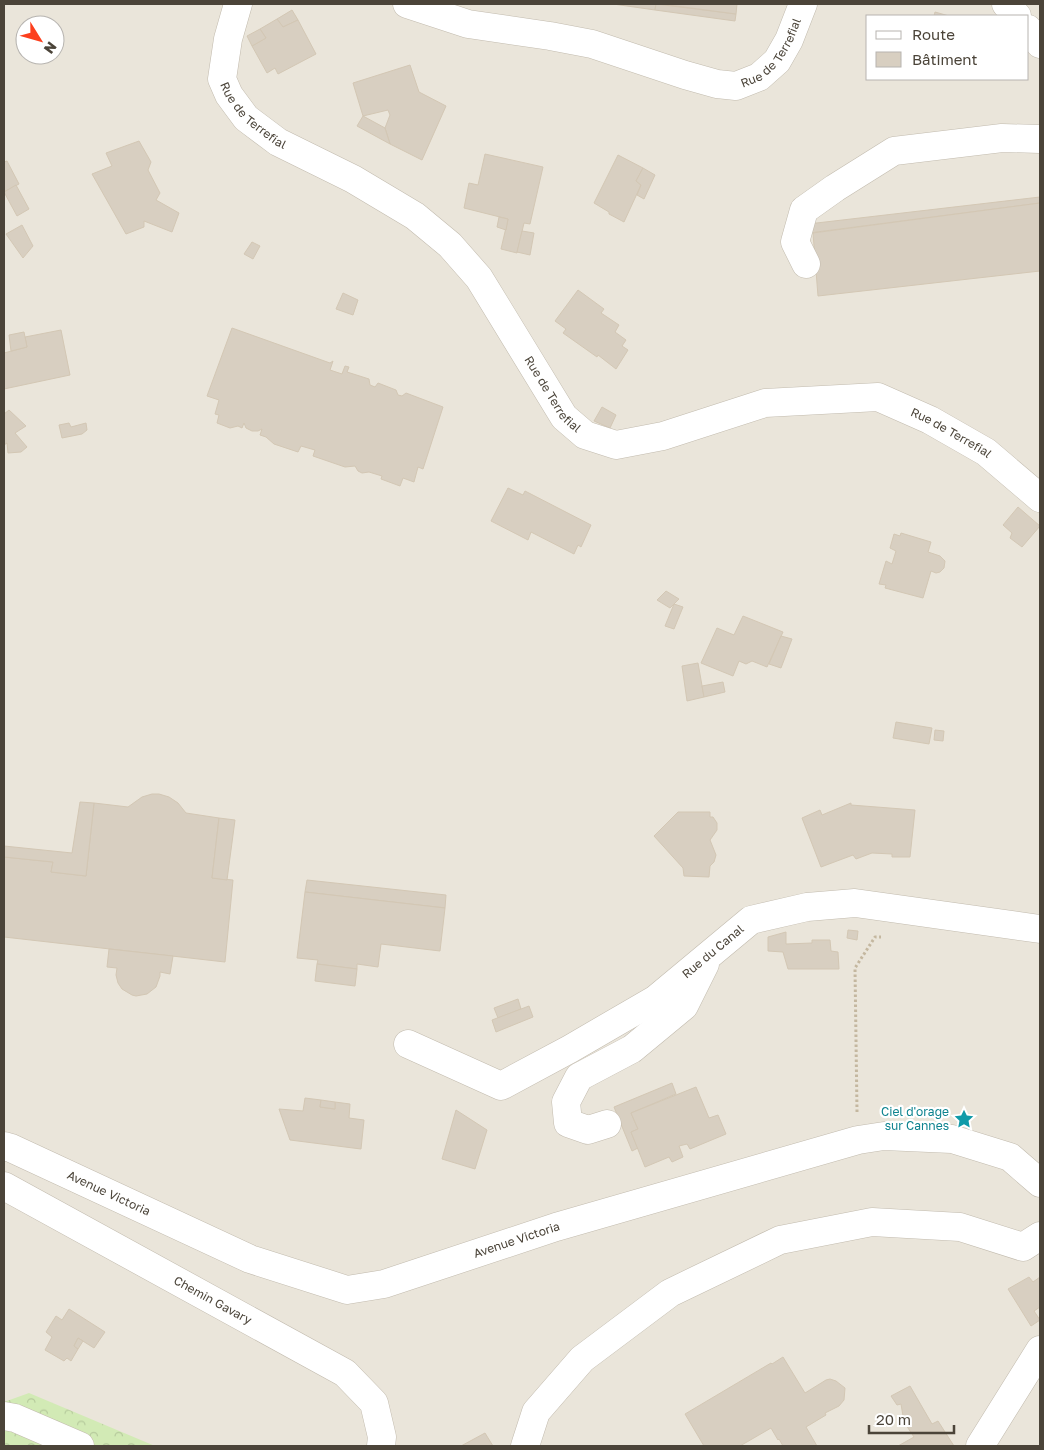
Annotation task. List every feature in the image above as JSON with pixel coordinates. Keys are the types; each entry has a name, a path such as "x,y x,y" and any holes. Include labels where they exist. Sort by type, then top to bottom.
{"street":[{"name":"Rue de Terrefial","path":"238,4 228,39 222,79 229,95 246,118 278,142 353,180 415,216 450,245 479,278 564,417 585,434 616,445 663,436 765,403 878,396 930,420 986,452 1040,498"},
{"name":"Rue de Terrefial","path":"407,4 468,24 592,44 685,75 717,84 736,86 759,77 777,61 789,40 803,4"},
{"path":"1006,4 1016,15"},
{"path":"1029,30 1040,44"},
{"path":"806,264 795,242 804,210 894,151 1002,138 1040,139"},
{"name":"Rue du Canal","path":"408,1044 501,1086 570,1049 656,999 751,920 807,907 855,903 1040,929"},
{"path":"607,1124 588,1130 568,1123 566,1102 579,1077 632,1048 684,1006 708,956"},
{"name":"Avenue Victoria","path":"4,1146 250,1259 347,1290 384,1284 556,1227 858,1140 884,1136 952,1139 1010,1157 1040,1183"},
{"name":"Chemin Gavary","path":"4,1186 345,1373 374,1403 382,1437 381,1446"},
{"path":"525,1446 536,1412 582,1359 670,1293 780,1240 872,1222 960,1227 1023,1247 1040,1236"},
{"path":"980,1446 1040,1350"},
{"path":"4,1416 15,1418 80,1446"}],"path":[{"path":"858,1140 855,968 875,937 883,937"}],"shaded area":[{"path":"4,4 1040,4 1040,1446 4,1446"}],"green space":[{"path":"29,1393 155,1446 4,1446 4,1402"}],"building":[{"path":"613,4 656,4 655,10"},
{"path":"656,4 736,14 735,21 655,10"},
{"path":"661,4 737,4 736,14"},
{"path":"292,10 298,20 283,27 277,19"},
{"path":"935,12 946,15 934,15"},
{"path":"277,19 283,27 298,20 316,54 278,74 275,68 267,73 252,46 266,38 260,29"},
{"path":"260,29 266,38 252,46 247,36"},
{"path":"410,65 419,92 446,106 422,160 390,144 385,128 390,115 388,110 363,116 353,83"},
{"path":"363,116 385,128 390,144 357,126"},
{"path":"139,141 151,162 148,170 160,193 156,200 179,213 172,232 144,221 144,227 126,234 92,174 112,166 106,153"},
{"path":"485,154 543,167 530,224 524,223 517,253 501,249 508,219 464,208 469,183 478,185"},
{"path":"618,155 643,168 636,181 641,185 624,222 594,203"},
{"path":"7,161 19,184 4,192 4,162"},
{"path":"643,168 655,175 644,199 637,195 641,185 636,181"},
{"path":"16,185 29,209 17,216 4,192"},
{"path":"1040,197 1040,203 809,233 808,224"},
{"path":"1040,203 1040,271 818,296 813,233"},
{"path":"499,217 508,219 506,230 497,227"},
{"path":"22,225 33,246 23,258 6,234"},
{"path":"522,231 534,233 530,255 517,252"},
{"path":"252,242 260,246 253,259 244,254"},
{"path":"578,290 604,309 601,313 619,325 615,332 626,340 622,346 628,350 616,369 563,333 566,329 555,321"},
{"path":"343,293 358,300 353,315 336,309"},
{"path":"232,328 330,363 333,361 330,370 342,374 345,366 349,367 347,372 369,379 370,385 375,387 378,383 396,390 398,395 402,396 406,393 443,407 423,469 418,467 414,482 403,478 400,486 381,479 382,476 369,472 362,473 355,466 345,467 313,456 315,450 301,446 298,452 274,444 266,437 260,435 262,429 252,431 246,428 244,423 242,428 238,426 230,428 217,423 219,415 215,414 219,400 207,396"},
{"path":"61,330 70,375 4,389 4,353 27,347 25,337"},
{"path":"24,332 27,347 11,351 9,335"},
{"path":"602,407 616,415 610,428 594,421"},
{"path":"9,410 26,426 15,433 27,447 21,452 8,453 7,443 4,445 4,414"},
{"path":"69,423 71,427 86,423 87,430 82,434 62,438 59,425"},
{"path":"508,488 523,495 525,491 591,525 581,547 578,545 574,554 531,532 528,540 491,521"},
{"path":"1018,507 1040,526 1022,547 1010,538 1012,533 1003,525"},
{"path":"901,533 931,542 928,552 940,556 945,561 944,568 940,572 931,571 923,598 885,588 886,585 879,584 886,561 892,564 896,551 890,548 894,534 900,536"},
{"path":"666,591 679,599 670,608 657,600"},
{"path":"674,604 683,607 674,629 665,626"},
{"path":"743,616 783,632 767,667 752,661 746,664 739,661 733,676 701,663 717,628 734,635"},
{"path":"781,636 792,639 781,668 769,664"},
{"path":"698,663 704,697 687,701 682,666"},
{"path":"723,682 725,692 704,697 702,686"},
{"path":"896,722 932,728 929,744 893,738"},
{"path":"935,730 944,731 943,741 934,740"},
{"path":"152,794 169,797 178,803 186,813 219,818 212,878 233,880 225,962 4,937 4,857 53,862 51,872 86,876 94,803 128,807 142,797"},
{"path":"80,802 94,803 86,876 51,872 53,862 4,857 4,846 72,853"},
{"path":"851,803 851,805 915,810 910,857 892,857 892,854 872,853 856,859 853,855 821,867 802,818 820,810 822,815"},
{"path":"678,812 710,812 710,817 713,817 717,823 717,830 710,840 716,855 714,862 710,866 709,877 684,876 683,868 654,836"},
{"path":"219,818 235,820 227,880 212,878"},
{"path":"307,880 446,895 445,908 305,892"},
{"path":"305,892 445,908 440,951 381,944 378,967 357,964 357,969 317,964 318,960 297,958"},
{"path":"848,930 858,931 857,940 847,938"},
{"path":"786,932 786,944 812,943 812,940 830,940 831,951 838,952 839,969 788,969 783,952 768,951 768,937"},
{"path":"109,949 173,956 170,974 160,972 156,987 147,994 132,995 122,989 118,983 117,968 107,967"},
{"path":"317,964 357,969 355,986 315,981"},
{"path":"518,999 521,1009 498,1018 494,1008"},
{"path":"529,1006 533,1017 496,1032 492,1020"},
{"path":"672,1083 676,1094 631,1113 638,1129 631,1132 638,1148 632,1151 614,1107"},
{"path":"696,1087 709,1118 718,1115 726,1134 690,1149 687,1144 679,1146 683,1157 672,1162 669,1157 645,1167 631,1132 638,1129 631,1113"},
{"path":"305,1098 321,1100 320,1107 335,1109 335,1102 350,1104 349,1118 364,1120 361,1149 290,1140 279,1109 303,1111"},
{"path":"321,1100 335,1102 335,1109 320,1107"},
{"path":"456,1110 487,1130 475,1169 442,1159"},
{"path":"1029,1277 1033,1282 1040,1277 1040,1307 1034,1311 1040,1320 1031,1326 1008,1289"},
{"path":"69,1309 105,1332 94,1348 78,1338 74,1346 78,1349 71,1361 67,1358 64,1361 45,1350 52,1337 46,1332 56,1316 62,1320"},
{"path":"78,1338 83,1341 78,1349 74,1346"},
{"path":"783,1357 805,1393 830,1379 845,1388 844,1400 839,1406 825,1413 826,1415 806,1427 817,1446 783,1446 771,1428 740,1446 704,1446 685,1414"},
{"path":"910,1386 932,1424 938,1421 954,1446 898,1446 914,1437 904,1422 901,1404 897,1405 891,1396"},
{"path":"485,1433 493,1446 461,1446"}],"place":[{"name":"Ciel d'orage sur Cannes","path":"964,1119"}]}
